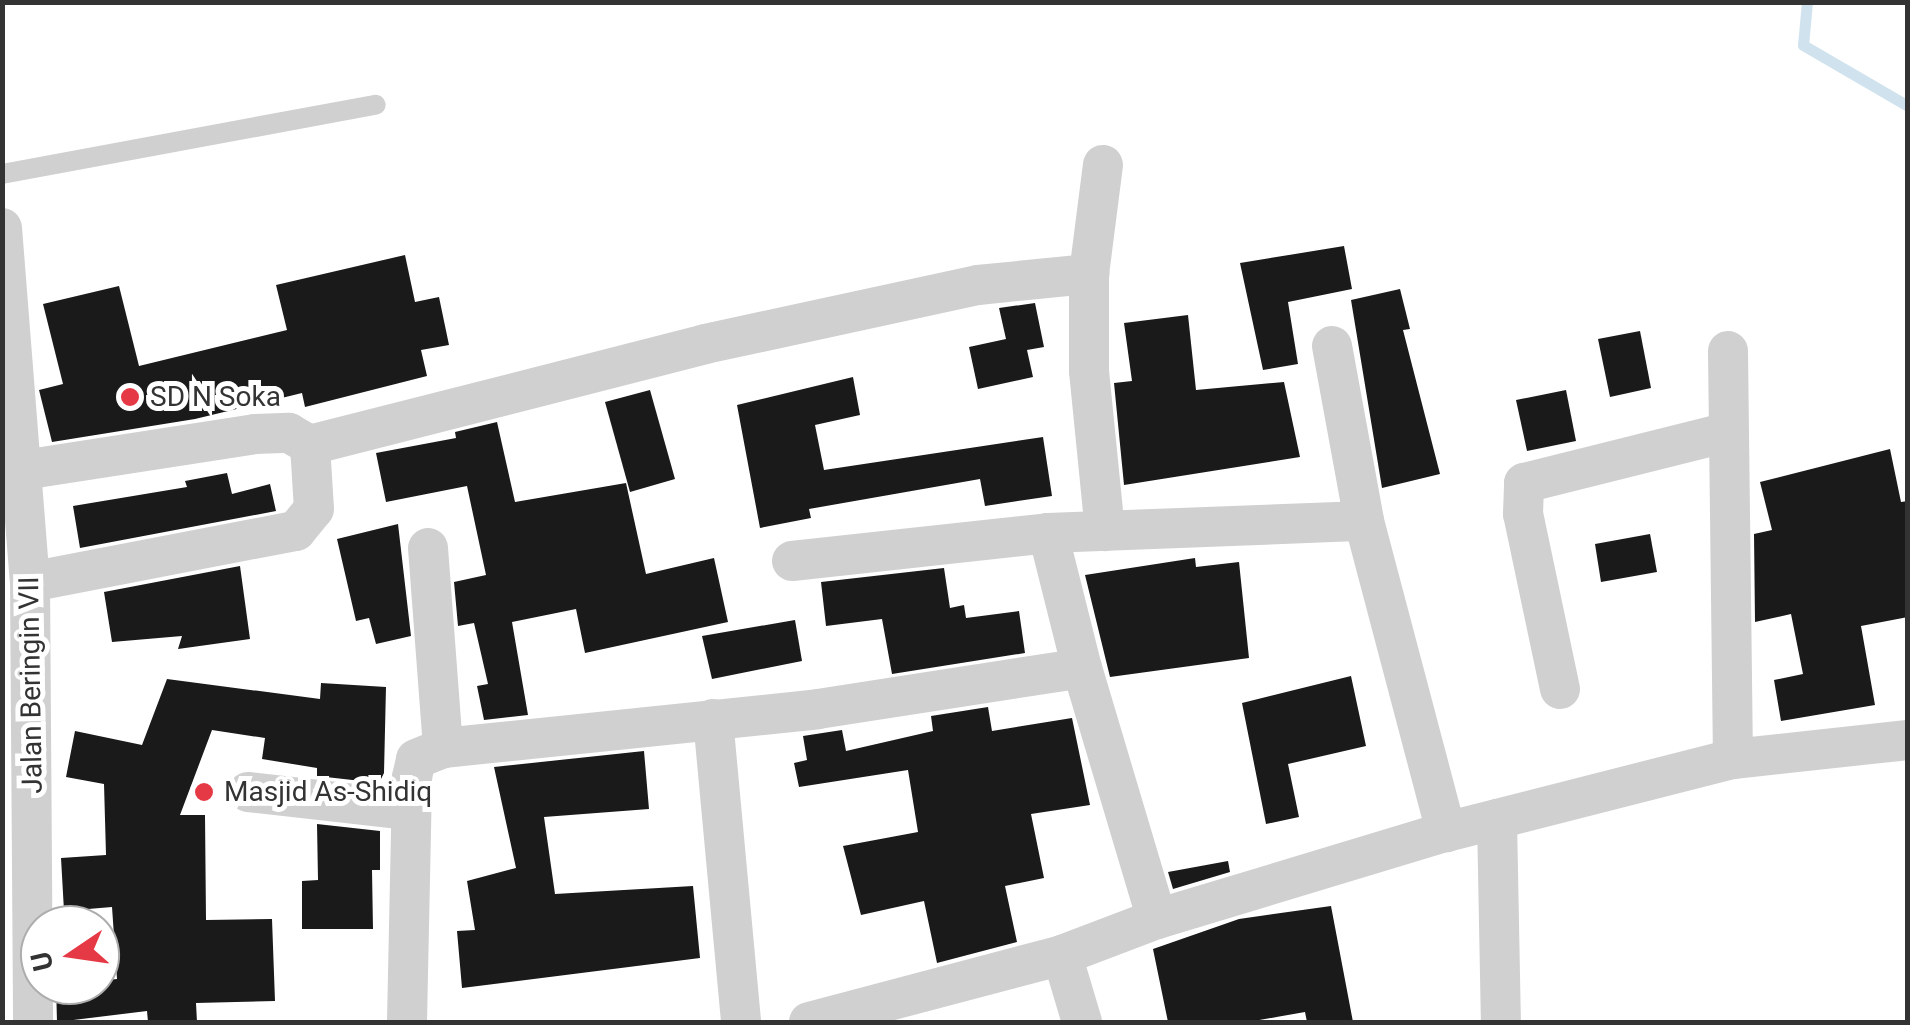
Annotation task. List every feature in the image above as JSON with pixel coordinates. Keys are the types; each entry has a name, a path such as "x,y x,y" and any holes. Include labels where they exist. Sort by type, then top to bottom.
{"street":[{"path":"1103,164 1089,274 1089,371 1104,531"},
{"name":"Jalan Beringin VII","path":"2,228 30,582 34,1022"},
{"path":"23,470 266,432 289,433 310,445 704,344 978,284 1089,274"},
{"path":"1332,346 1364,521 1446,832"},
{"path":"1728,351 1725,434 1733,759"},
{"path":"1560,689 1523,514 1524,483 1725,434"},
{"path":"30,582 296,530 314,509 310,445"},
{"path":"792,561 1048,534 1364,521"},
{"path":"1048,534 1150,906"},
{"path":"428,548 443,748"},
{"path":"406,1012 409,810 416,759 443,748 713,719 1082,668"},
{"path":"713,719 741,1010"},
{"path":"808,1022 1062,955 1150,906 1733,759 1908,740"},
{"path":"248,792 409,810"},
{"path":"1498,818 1501,1022"},
{"path":"1062,955 1082,1022"}],"lane":[{"path":"2,174 376,104"}],"building":[{"path":"1344,246 1352,289 1288,302 1298,364 1263,370 1240,263"},
{"path":"405,255 415,302 439,297 449,345 421,350 427,376 305,407 302,393 195,419 52,442 39,390 63,384 43,304 119,286 139,366 287,330 276,285"},
{"path":"1400,289 1410,329 1403,330 1440,474 1382,488 1351,300"},
{"path":"1035,303 1044,347 1027,350 1033,377 978,389 969,347 1006,339 999,308"},
{"path":"1188,315 1196,390 1284,382 1300,457 1124,485 1114,383 1132,381 1124,323"},
{"path":"1640,331 1651,388 1610,397 1598,339"},
{"path":"853,377 860,415 815,425 824,470 1043,437 1052,496 985,506 980,479 809,509 811,518 760,528 737,405"},
{"path":"650,390 675,479 630,492 605,402"},
{"path":"1566,390 1576,441 1527,451 1516,400"},
{"path":"497,422 515,502 626,483 646,574 714,558 728,622 585,653 576,609 512,622 528,715 484,720 477,686 488,684 474,623 458,626 454,582 486,575 467,486 386,502 376,453 456,438 455,432"},
{"path":"1890,449 1901,502 1908,501 1908,617 1861,626 1875,705 1781,721 1774,680 1803,674 1791,614 1755,622 1754,534 1772,530 1760,482"},
{"path":"227,473 232,494 270,484 276,511 80,548 73,506 187,487 185,481"},
{"path":"398,524 411,636 376,644 369,618 356,621 337,539"},
{"path":"1650,534 1657,572 1601,582 1595,544"},
{"path":"1195,558 1196,567 1239,562 1249,658 1110,677 1085,575"},
{"path":"240,566 250,639 178,649 182,636 112,642 104,592"},
{"path":"944,568 950,608 964,605 966,618 1019,611 1025,653 892,674 882,619 826,626 821,582"},
{"path":"795,620 802,661 712,679 702,636"},
{"path":"1351,676 1366,746 1288,764 1299,817 1266,824 1242,703"},
{"path":"167,679 320,699 321,683 386,687 384,773 379,783 317,776 317,768 262,759 265,738 212,730 180,815 205,815 206,920 272,919 275,1001 196,1003 197,1022 148,1022 147,1011 57,1022 57,1005 120,1005 120,905 64,905 61,858 106,855 104,784 66,777 75,731 142,745"},
{"path":"988,707 992,731 1072,718 1090,805 1031,814 1044,878 1005,886 1017,942 937,963 924,901 861,915 843,846 918,832 908,770 799,787 794,763 807,760 803,736 842,730 846,751 933,731 931,716"},
{"path":"644,751 649,809 544,817 555,894 693,886 700,958 462,988 457,931 475,930 467,881 516,868 494,767"},
{"path":"317,824 380,831 380,870 372,870 373,929 302,929 302,881 318,880"},
{"path":"1228,861 1230,872 1173,889 1168,872"},
{"path":"1331,906 1353,1022 1307,1022 1305,1012 1248,1022 1168,1022 1153,949 1239,919"}],"waterway":[{"path":"1807,2 1803,45 1908,106"}],"place":[{"name":"SD N Soka","path":"130,397"},
{"name":"Masjid As-Shidiq","path":"204,792"}]}
